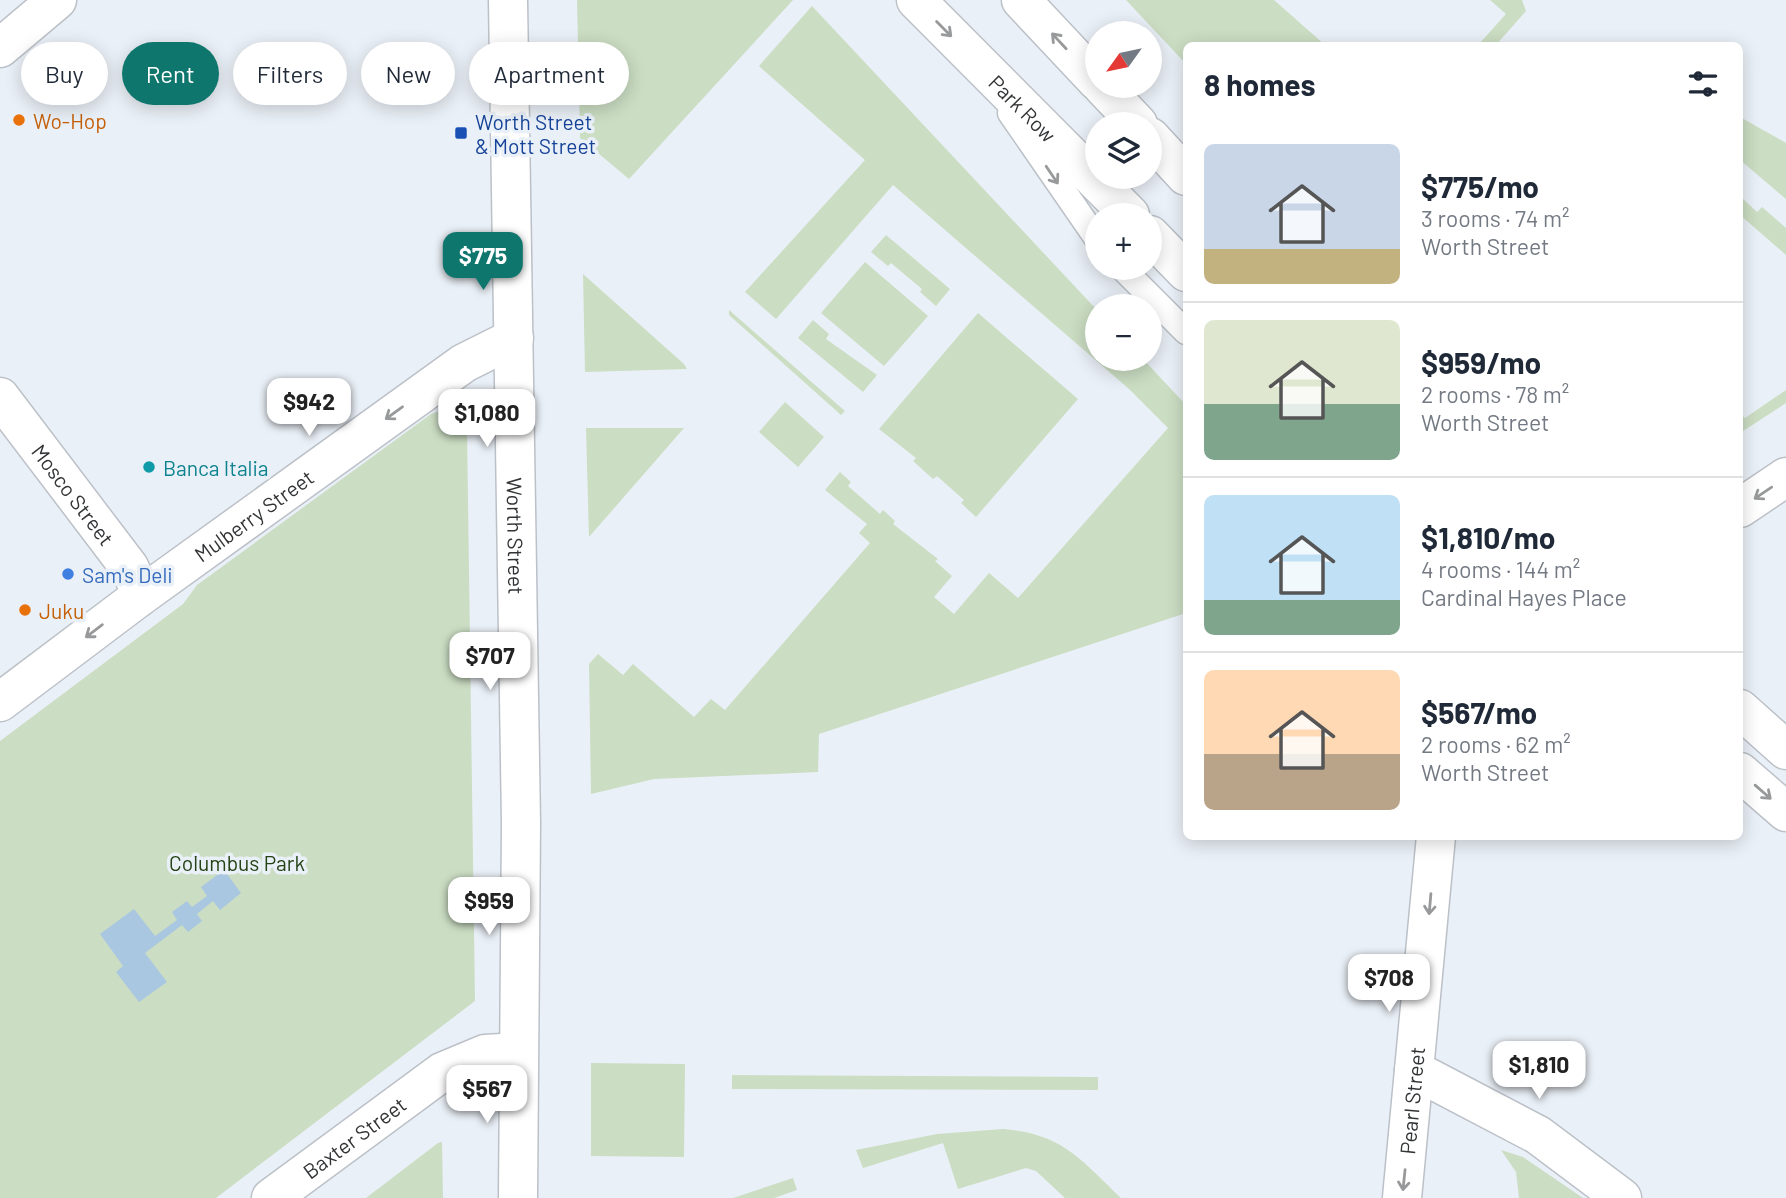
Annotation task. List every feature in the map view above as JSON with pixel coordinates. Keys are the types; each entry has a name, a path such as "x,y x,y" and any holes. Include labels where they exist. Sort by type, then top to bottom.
{"street":[{"path":"0,48 57,0"},
{"name":"Worth Street","path":"508,0 521,824 517,1052 518,1198"},
{"name":"Park Row","path":"916,0 1118,203"},
{"path":"1021,0 1085,68"},
{"path":"1113,98 1127,112"},
{"path":"1162,150 1183,174"},
{"path":"1162,247 1183,269"},
{"name":"Mulberry Street","path":"0,702 138,598 464,363 514,338"},
{"name":"Mosco Street","path":"0,397 129,567 138,586 138,598"},
{"path":"1743,506 1786,477"},
{"path":"1743,712 1786,750"},
{"path":"1743,775 1786,812"},
{"name":"Pearl Street","path":"1402,1198 1436,840"},
{"name":"Baxter Street","path":"271,1198 442,1072 485,1054 517,1052"},
{"path":"1414,1070 1538,1135 1622,1198"}],"lane":[{"path":"973,57 1085,221"},
{"path":"1134,280 1183,329"}],"green space":[{"path":"577,0 793,0 629,179 580,138 579,105 629,105 629,42 578,42"},
{"path":"1126,0 1274,0 1322,42 1183,42 1183,61 1162,38 1162,21 1146,21"},
{"path":"1490,0 1522,0 1526,11 1499,42 1481,42 1506,14"},
{"path":"812,6 1085,297 1085,351 893,185 776,319 745,292 865,160 759,66"},
{"path":"1743,119 1786,143 1786,199 1743,163"},
{"path":"1743,199 1757,212 1762,207 1786,228 1786,255 1743,218"},
{"path":"886,235 950,289 936,306 920,292 922,289 891,263 888,266 871,252"},
{"path":"865,262 928,316 884,366 821,313"},
{"path":"583,274 684,364 687,369 585,372"},
{"path":"729,310 845,411 841,415 729,315"},
{"path":"978,313 1078,399 976,517 961,503 964,500 937,476 933,479 913,461 916,458 879,429"},
{"path":"813,320 829,334 826,339 877,375 863,392 798,338"},
{"path":"1108,371 1154,371 1183,402 1183,614 819,734 818,772 654,779 591,794 589,664 598,654 623,675 633,664 694,717 711,699 725,710 870,543 859,533 867,524 825,490 840,472 851,482 848,486 880,514 883,510 895,521 893,524 938,559 935,561 952,576 934,597 954,614 989,573 1018,598 1168,428"},
{"path":"1786,390 1786,403 1743,431 1743,416 1745,418"},
{"path":"785,402 824,437 798,467 759,432"},
{"name":"Columbus Park","path":"449,408 458,410 467,429 475,1001 216,1198 0,1198 0,741 183,604 197,585 431,414"},
{"path":"586,428 684,428 589,537"},
{"path":"591,1063 685,1064 684,1157 591,1156"},
{"path":"732,1075 1098,1077 1098,1090 732,1089"},
{"path":"1003,1129 1041,1136 1056,1143 1081,1160 1121,1198 1065,1198 1036,1171 1026,1168 958,1189 943,1143 863,1168 856,1150 937,1134"},
{"path":"442,1142 443,1198 366,1198 438,1143"},
{"path":"1501,1150 1523,1157 1583,1198 1519,1198 1516,1172"},
{"path":"793,1178 797,1190 774,1198 733,1198"}],"water":[{"path":"224,870 241,893 220,910 213,901 197,914 202,921 188,932 182,925 145,953 167,982 139,1002 116,972 123,966 100,934 134,909 155,936 177,920 172,912 187,901 192,907 207,896 201,887"}],"place":[{"name":"Wo-Hop","path":"19,120"},
{"name":"Worth Street & Mott Street","path":"461,133"},
{"name":"Banca Italia","path":"149,467"},
{"name":"Sam's Deli","path":"68,574"},
{"name":"Juku","path":"25,610"}]}
